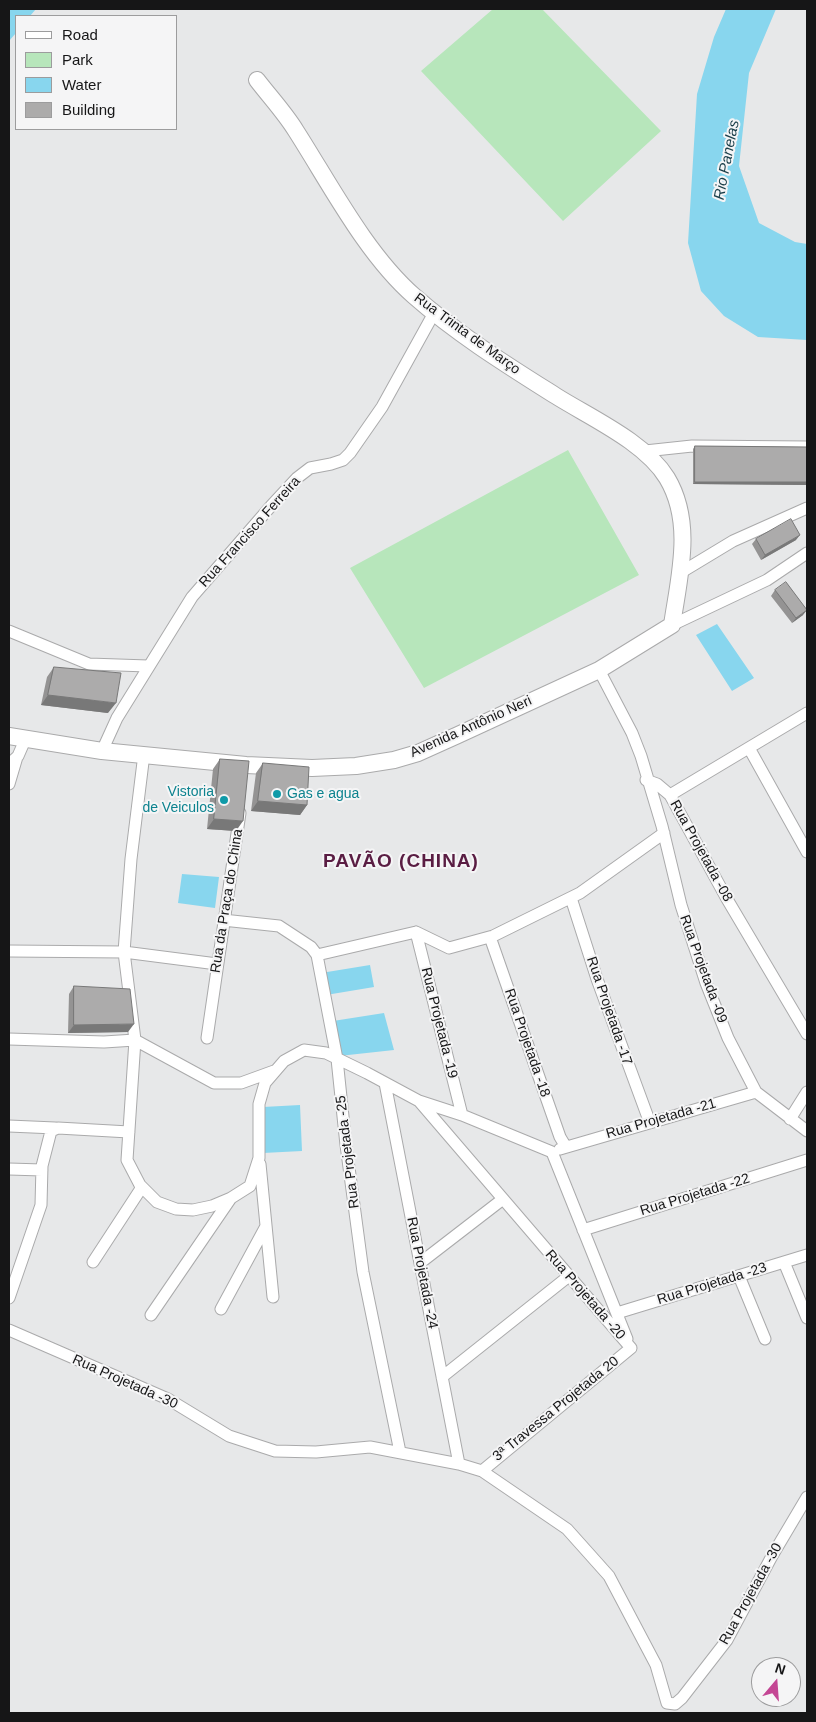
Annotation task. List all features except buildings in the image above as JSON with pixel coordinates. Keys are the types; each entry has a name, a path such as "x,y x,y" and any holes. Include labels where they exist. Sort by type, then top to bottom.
{"street":[{"name":"Rua Trinta de Março","path":"257,80 295,129 320,172 392,274 434,313 483,349 645,451"},
{"name":"Rua Francisco Ferreira","path":"102,751 117,718 192,597 270,506 310,468 337,462 350,453 382,407 434,313"},
{"path":"645,451 692,446 807,447"},
{"path":"645,451 666,478 677,500 683,553 672,625"},
{"path":"680,573 764,525 807,508"},
{"path":"672,625 735,597 767,580 807,553"},
{"name":"Avenida Antônio Neri","path":"17,738 102,751 144,754 246,770 356,766 394,760 418,753 458,736 599,670 672,625"},
{"path":"9,631 89,664 148,666"},
{"path":"599,670 632,733 646,780"},
{"path":"670,795 807,713"},
{"path":"9,784 18,756 17,738"},
{"path":"749,748 807,852"},
{"path":"144,754 131,859 124,952 135,1040 127,1160 141,1186 157,1202 176,1208 193,1210 231,1198 250,1186 259,1158"},
{"path":"9,764 18,756"},
{"name":"Rua Projetada -08","path":"646,780 657,784 670,795 727,899 807,1034"},
{"name":"Rua Projetada -09","path":"646,780 664,833 681,905 706,983 728,1038 756,1092 790,1120 807,1131"},
{"name":"Rua da Praça do China","path":"207,1038 242,802"},
{"path":"223,920 279,926 311,948 317,955 416,932 449,948 490,937 571,898 664,833"},
{"name":"Rua Projetada -17","path":"571,898 600,988 650,1123"},
{"name":"Rua Projetada -19","path":"416,932 462,1115"},
{"name":"Rua Projetada -18","path":"490,937 560,1137 566,1147"},
{"path":"9,951 124,952 217,964"},
{"name":"Rua Projetada -25","path":"317,955 337,1060 363,1272 400,1452"},
{"path":"9,1039 104,1042 135,1040 214,1083 241,1083 274,1070"},
{"name":"Rua Projetada -20","path":"274,1070 284,1060 304,1050 326,1053 418,1101 631,1348"},
{"path":"273,1297 259,1158 259,1104 265,1083 274,1070"},
{"name":"Rua Projetada -24","path":"385,1083 459,1464"},
{"name":"Rua Projetada -21","path":"552,1152 756,1092"},
{"path":"790,1120 807,1092"},
{"path":"418,1101 462,1115 552,1152"},
{"path":"9,1126 129,1132"},
{"path":"9,1298 41,1205 42,1170 54,1129"},
{"name":"Rua Projetada -20","path":"552,1152 631,1348"},
{"name":"Rua Projetada -22","path":"583,1230 807,1160"},
{"path":"9,1169 42,1170"},
{"path":"93,1262 141,1186"},
{"path":"151,1315 231,1198"},
{"path":"420,1262 503,1199"},
{"path":"221,1310 266,1226"},
{"name":"Rua Projetada -23","path":"617,1313 807,1255"},
{"path":"784,1262 807,1318"},
{"path":"442,1377 569,1276"},
{"path":"739,1276 765,1339"},
{"name":"Rua Projetada -30","path":"9,1330 168,1399 229,1436 275,1451 316,1452 370,1447 482,1470 567,1529 609,1576 656,1665 668,1703 675,1704 728,1640 772,1556 807,1497"},
{"name":"3ª Travessa Projetada 20","path":"482,1470 631,1348"}],"green space":[{"path":"493,9 542,9 661,131 563,221 421,71"},
{"path":"568,450 639,575 424,688 350,568"}],"water":[{"path":"9,9 36,9 31,15 15,15 15,34 9,41"},
{"name":"Rio Panelas","path":"726,9 776,9 749,73 739,166 759,223 795,242 807,244 807,340 758,337 724,316 701,291 688,243 697,94 714,37"},
{"path":"717,624 754,678 732,691 696,635"},
{"path":"182,874 219,877 215,908 178,903"},
{"path":"370,965 374,987 326,995 321,973"},
{"path":"384,1013 394,1050 339,1056 333,1021"},
{"path":"300,1105 302,1151 263,1153 263,1107"}],"place":[{"name":"Gas e agua","path":"277,794"},
{"name":"Vistoria de Veiculos","path":"224,800"}],"district":[{"name":"PAVÃO (CHINA)","path":"401,862"}]}
